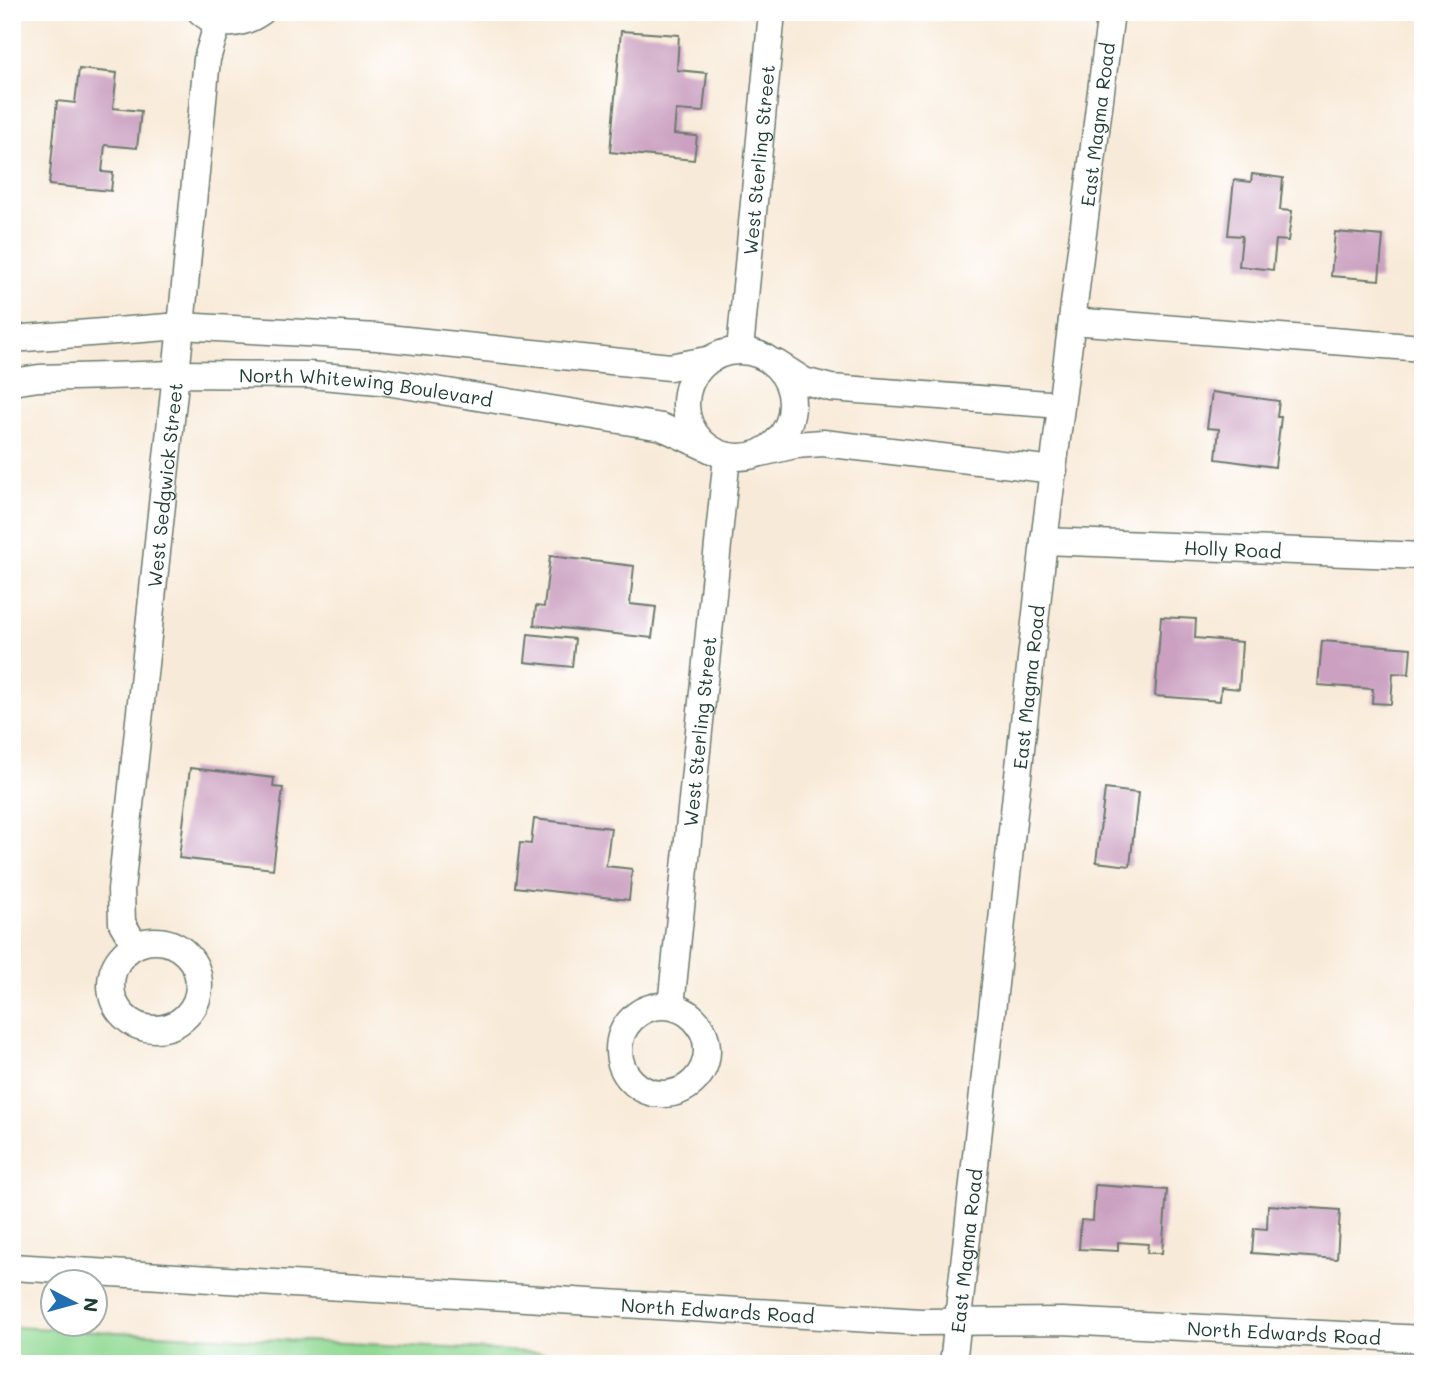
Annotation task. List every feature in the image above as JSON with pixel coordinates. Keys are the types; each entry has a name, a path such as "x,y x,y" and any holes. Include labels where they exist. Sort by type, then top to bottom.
{"street":[{"name":"West Sedgwick Street","path":"135,945 122,923 121,890 181,326 210,17 233,24 248,21 261,12"},
{"name":"West Sterling Street","path":"740,350 772,12"},
{"name":"East Magma Road","path":"953,1364 1044,541 1111,12"},
{"path":"1072,321 1423,348"},
{"path":"12,339 181,326 377,337 670,367 740,350 757,353 804,381 831,388 1061,405"},
{"path":"707,360 695,373 687,389 685,407 689,424 698,439 719,453 743,457 823,443 1054,470"},
{"path":"759,454 775,444 786,429 792,411 792,393 785,376 773,362"},
{"name":"North Whitewing Boulevard","path":"12,382 39,378 176,374 309,375 380,380 662,427 719,453"},
{"name":"West Sterling Street","path":"671,1006 719,453"},
{"name":"Holly Road","path":"1044,541 1423,556"},
{"name":"North Edwards Road","path":"12,1267 958,1323 1062,1321 1423,1339"}],"green space":[{"path":"12,1327 38,1328 38,1338 108,1338 108,1332 782,1364 12,1364"}],"building":[{"path":"621,31 679,35 677,70 707,73 703,112 676,110 674,134 697,136 694,160 610,152"},
{"path":"79,69 117,73 113,108 141,111 137,148 105,145 102,172 113,173 111,191 49,185 57,101 75,103"},
{"path":"1252,174 1283,178 1280,210 1292,211 1288,241 1276,240 1273,270 1239,266 1242,236 1228,235 1234,180 1251,182"},
{"path":"1335,232 1383,236 1379,280 1331,276"},
{"path":"1212,392 1279,401 1277,417 1281,417 1275,467 1216,459 1219,429 1207,428"},
{"path":"550,556 634,566 630,604 656,607 652,638 534,625 536,606 544,607"},
{"path":"1161,617 1196,619 1195,638 1242,642 1239,689 1221,687 1220,701 1155,696"},
{"path":"528,634 575,639 572,667 525,662"},
{"path":"1322,641 1411,648 1409,674 1393,673 1391,704 1372,703 1373,689 1318,685"},
{"path":"190,768 274,778 273,787 283,788 273,869 179,858"},
{"path":"1105,789 1138,793 1130,866 1096,862"},
{"path":"534,819 611,828 606,866 632,869 629,900 515,887 520,843 531,844"},
{"path":"1095,1185 1167,1190 1162,1253 1147,1253 1148,1244 1118,1242 1118,1251 1079,1249 1081,1220 1093,1221"},
{"path":"1268,1205 1340,1210 1337,1259 1252,1253 1254,1228 1267,1229"}]}
